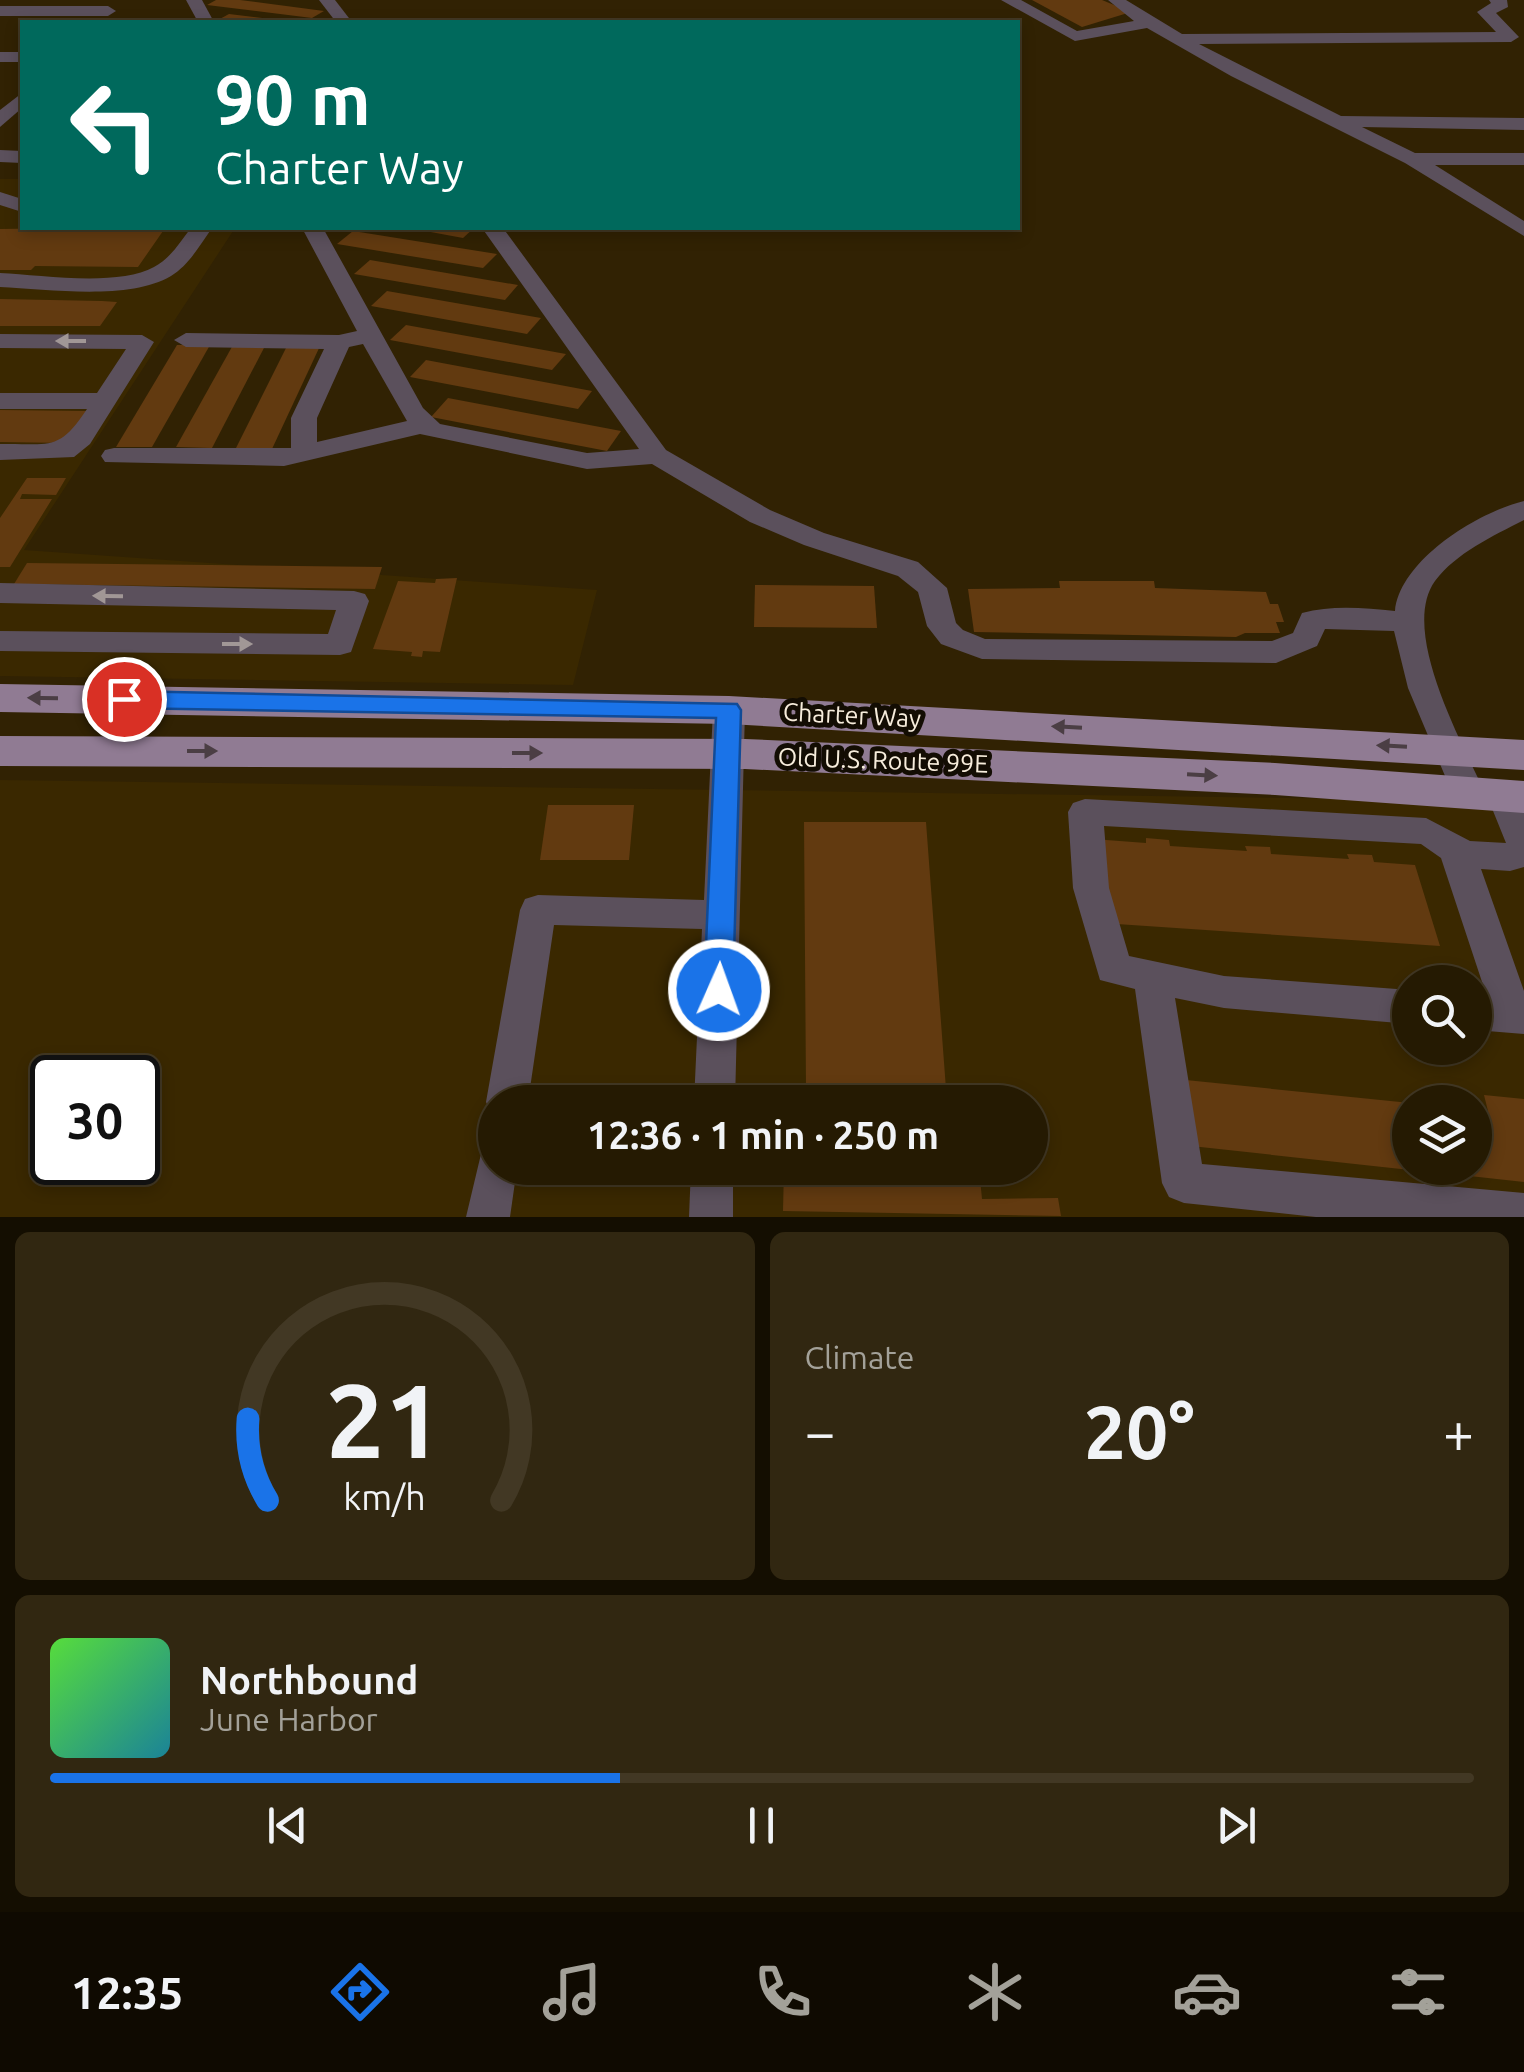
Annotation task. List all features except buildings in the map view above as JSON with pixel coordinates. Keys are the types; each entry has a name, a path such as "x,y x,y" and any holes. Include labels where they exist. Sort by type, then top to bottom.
{"main road":[{"name":"Charter Way","path":"0,698 729,710 1524,756"},
{"name":"Old U.S. Route 99E","path":"0,751 727,754 1081,769 1505,798"}],"street":[{"path":"1008,0 1075,36 1149,23"},
{"path":"1179,38 1511,37 1485,12 1502,4 1498,0"},
{"path":"1129,3 1149,23 1412,159 1524,230"},
{"path":"0,11 108,11"},
{"path":"0,121 20,100"},
{"path":"1336,121 1524,124"},
{"path":"1412,159 1524,160"},
{"path":"0,280 126,282 148,278 176,262 200,230"},
{"path":"314,230 423,426"},
{"path":"494,230 657,456 760,516 814,539 908,569 932,588 942,626 952,637 982,649 1276,652 1306,639 1314,620 1355,617 1410,622"},
{"path":"186,340 339,342 371,335"},
{"path":"0,341 142,342 80,438 66,450 0,452"},
{"path":"304,454 304,418 339,342"},
{"path":"0,401 106,401"},
{"path":"114,456 272,459 423,426 587,462 657,456"},
{"path":"1524,508 1462,544 1420,580 1412,595 1410,622 1420,677 1450,750 1505,798 1524,844"},
{"path":"0,593 354,601 340,644 0,640"},
{"path":"716,1085 729,710"},
{"path":"1392,1006 1224,992 1114,969 1091,888 1085,812 1426,831 1455,846 1504,1015"},
{"path":"1457,854 1510,858 1524,852"},
{"path":"510,1085 538,910 721,914"},
{"path":"1152,977 1184,1184 1336,1206 1524,1214"},
{"path":"488,1217 493,1185"},
{"path":"710,1217 711,1185"}],"shaded area":[{"path":"0,179 20,179 20,230 234,230 24,550 597,590 573,685 0,676"},
{"path":"0,780 1441,800 1524,807 1524,1217 0,1217"}],"route":[{"path":"124,699 729,710 719,990"}]}
